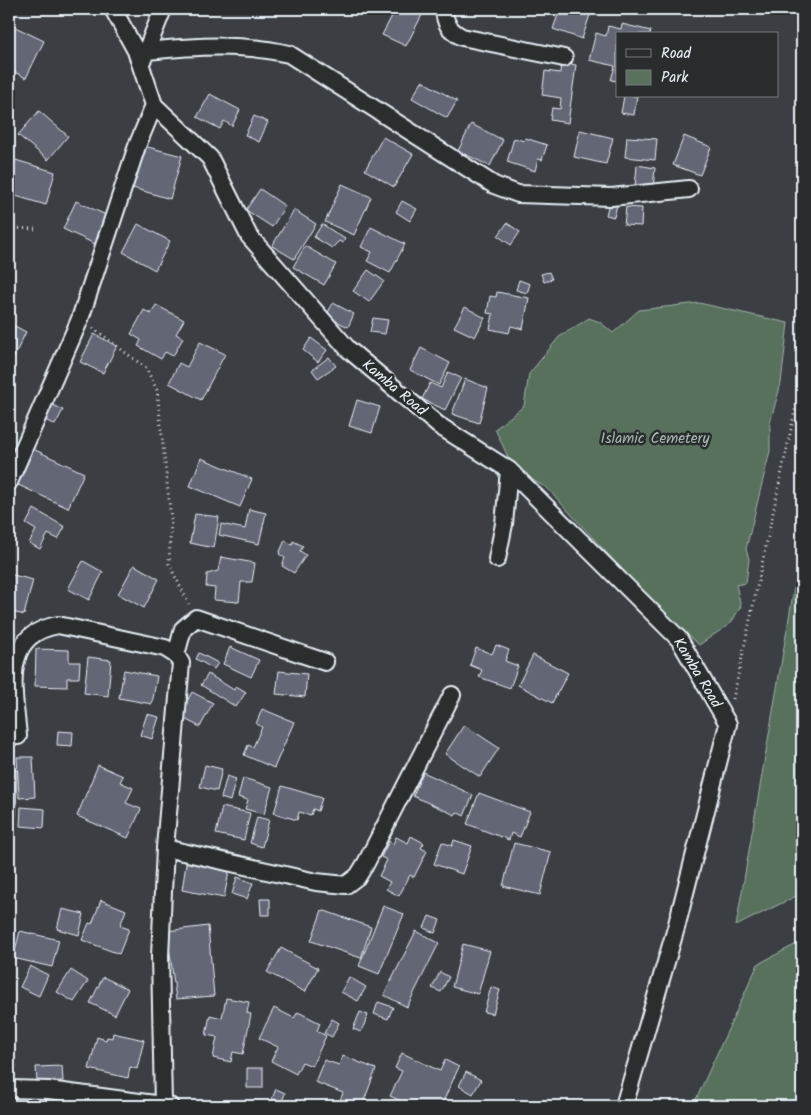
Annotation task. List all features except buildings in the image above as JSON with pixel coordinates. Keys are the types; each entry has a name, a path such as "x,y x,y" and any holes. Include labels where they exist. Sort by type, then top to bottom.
{"street":[{"name":"Kamba Road","path":"114,9 144,57 154,105 210,158 249,236 348,348 438,425 509,470 679,639 728,724"},
{"path":"163,9 144,57 222,46 263,48 289,54 494,185 518,194 611,197 689,189"},
{"path":"444,9 445,21 452,31 462,37 564,58"},
{"path":"9,482 80,319 137,146 154,105"},
{"path":"497,559 504,524 509,470"},
{"path":"176,655 183,629 196,618 325,662"},
{"path":"9,1089 48,1090 167,1105 160,956 165,848 181,663 176,655 165,648 58,625 43,627 30,635 18,647 12,663 18,736"},
{"path":"165,848 316,882 346,885 358,876 366,863 452,695"},
{"path":"624,1106 676,928 728,724"}],"path":[{"path":"9,228 36,229"},
{"path":"80,319 124,349 146,368 158,390 171,519 169,564 196,618"},
{"path":"728,724 802,378"}],"green space":[{"name":"Islamic Cemetery","path":"699,303 788,323 781,383 770,423 770,451 746,549 749,559 746,583 736,585 741,606 731,623 699,645 650,600 547,488 514,470 495,429 524,406 529,374 559,337 589,318 600,322 613,333 639,310"},
{"path":"802,542 802,893 736,926"},
{"path":"802,941 802,1106 693,1106 758,964"}]}
